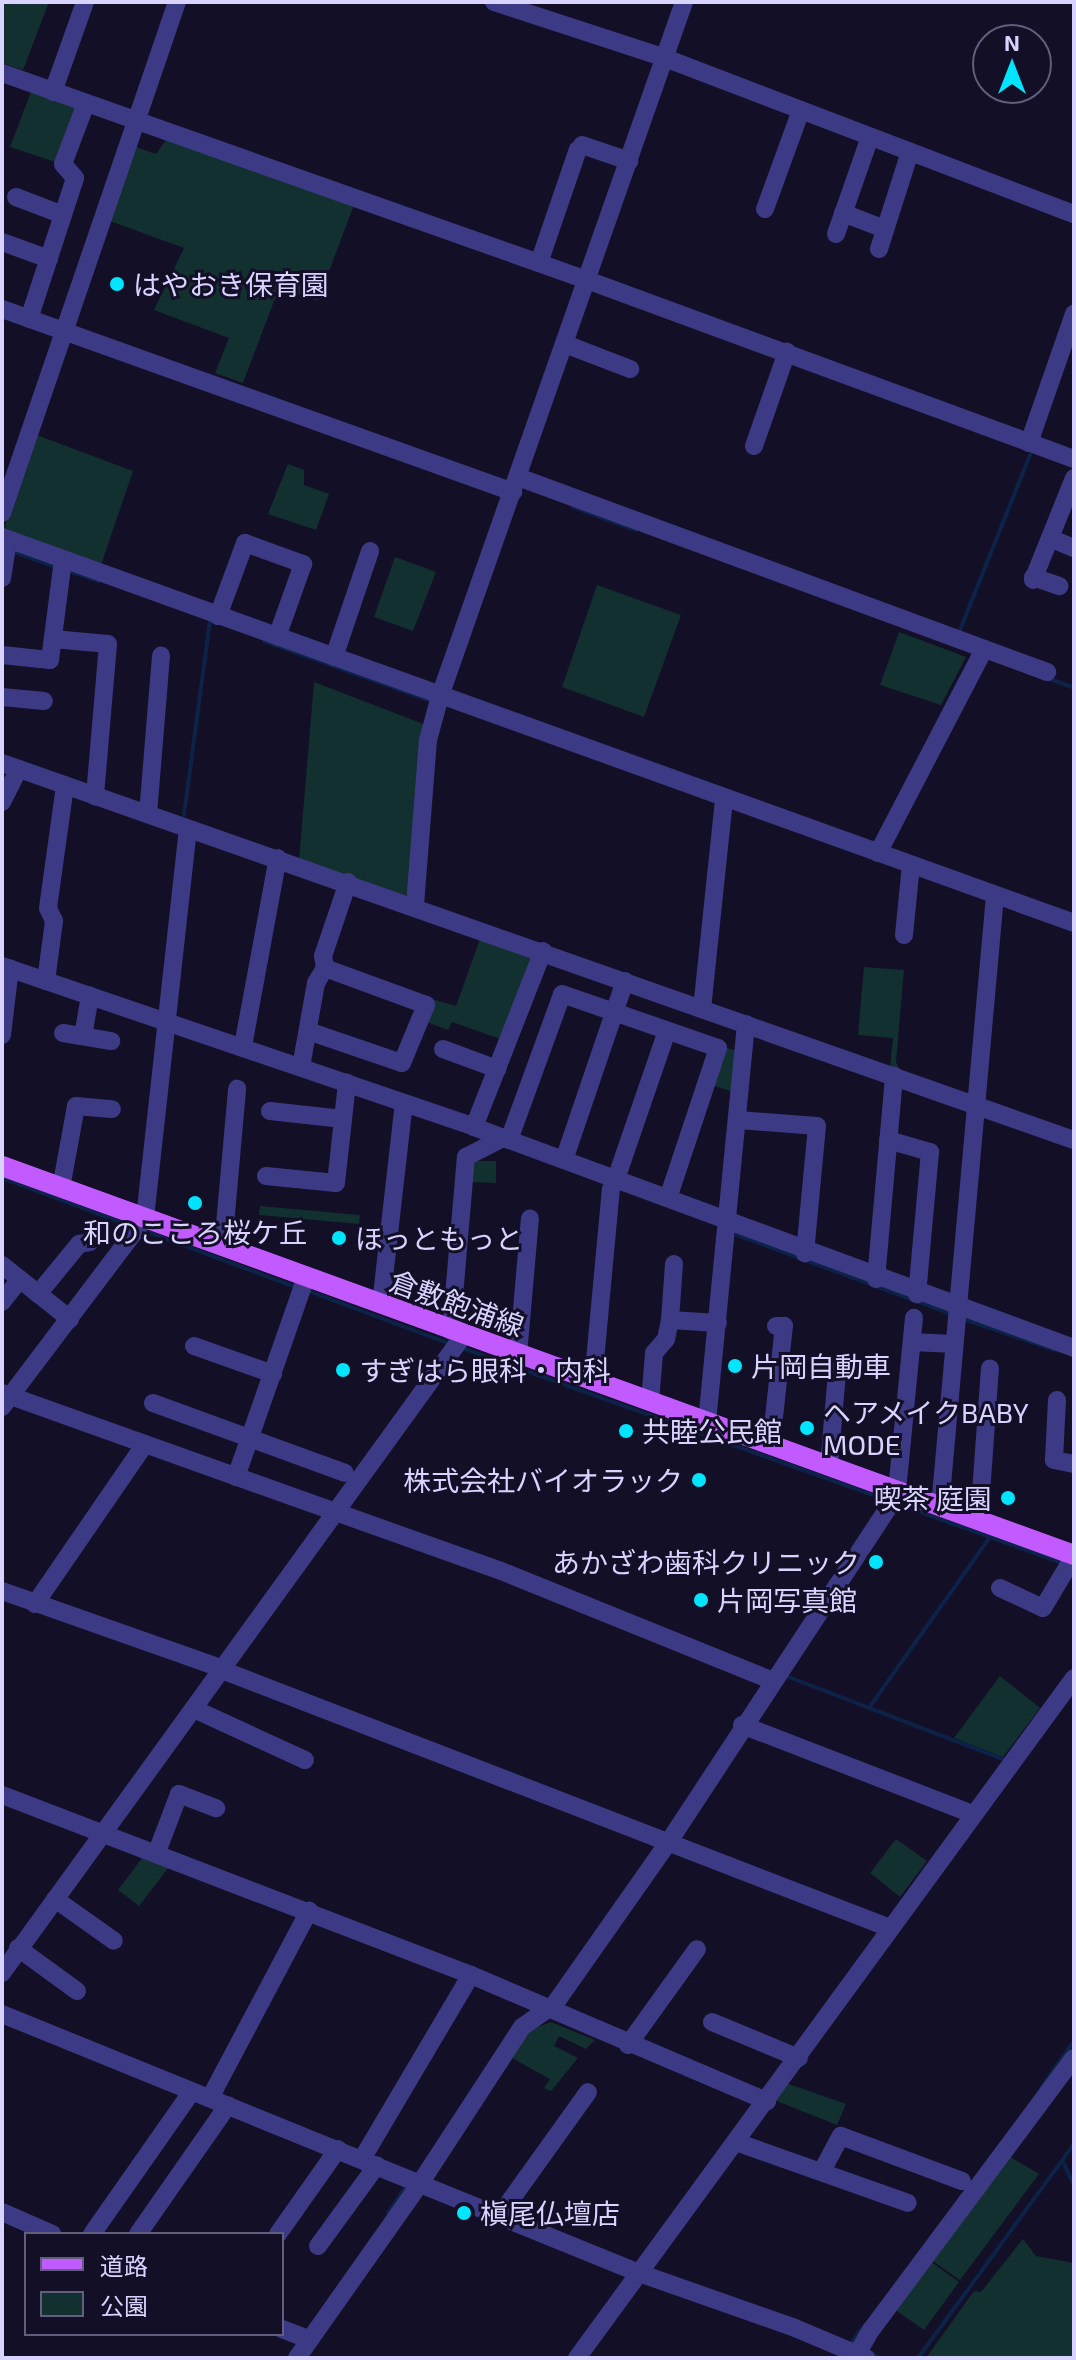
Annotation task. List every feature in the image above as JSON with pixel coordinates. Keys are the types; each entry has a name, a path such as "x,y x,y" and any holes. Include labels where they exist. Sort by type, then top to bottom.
{"main road":[{"name":"倉敷飽浦線","path":"2,1166 223,1247 303,1285 381,1304 829,1466 895,1497 940,1507 979,1521 1072,1561"}],"street":[{"path":"54,87 85,2"},
{"path":"2,513 177,2"},
{"path":"494,2 661,59 908,156 1074,214"},
{"path":"415,905 428,740 439,701 512,486 565,344 624,160 684,2"},
{"path":"2,73 54,87 86,103 138,116 541,257 787,352 1031,438 1074,459"},
{"path":"31,314 75,178 63,164 86,103"},
{"path":"765,209 799,115"},
{"path":"836,234 869,141"},
{"path":"541,257 580,147 624,160"},
{"path":"879,249 908,156"},
{"path":"16,197 63,215"},
{"path":"843,213 885,229"},
{"path":"2,242 49,259"},
{"path":"2,309 31,314 512,486 957,639 982,653 1047,672"},
{"path":"1031,438 1074,314"},
{"path":"565,344 630,369"},
{"path":"754,446 787,352"},
{"path":"1059,586 1033,578 1069,504 1074,478"},
{"path":"1050,538 1074,548"},
{"path":"218,616 245,543 303,564 277,637"},
{"path":"2,578 5,544 334,657 439,701 723,802 878,853 910,870 994,900 1074,923"},
{"path":"334,657 370,551"},
{"path":"2,655 50,660 61,565"},
{"path":"53,639 108,644 95,796"},
{"path":"878,853 982,653"},
{"path":"148,814 161,656"},
{"path":"2,697 44,701"},
{"path":"2,802 13,770 148,814 346,887 415,905 623,985 702,1009 745,1027 1074,1140"},
{"path":"46,981 54,921 48,908 64,789"},
{"path":"702,1009 723,802"},
{"path":"188,829 145,1218 5,1398 238,1473 334,1515 501,1571 771,1680"},
{"path":"243,1046 277,862"},
{"path":"904,935 910,870"},
{"path":"301,1067 316,983 325,968 323,956 346,887"},
{"path":"940,1507 994,900"},
{"path":"474,1127 541,955"},
{"path":"308,1031 402,1063 426,1005 325,968"},
{"path":"2,1035 8,971 46,981 89,1000 243,1046 403,1108 474,1127 499,1141 564,1160 613,1184 668,1198 917,1294 959,1314 1074,1348"},
{"path":"564,1160 623,985"},
{"path":"2,1973 100,1831 194,1709 219,1670 334,1515 457,1333 466,1157 499,1141 562,994 718,1048 668,1198"},
{"path":"83,1036 89,1000"},
{"path":"707,1422 714,1323 730,1222 745,1027"},
{"path":"593,1382 613,1184 667,1031"},
{"path":"63,1033 111,1041"},
{"path":"443,1049 497,1069"},
{"path":"876,1279 894,1079"},
{"path":"266,1176 336,1183 346,1088"},
{"path":"223,1247 237,1089"},
{"path":"61,1188 76,1106 112,1109"},
{"path":"381,1304 403,1108"},
{"path":"270,1111 343,1119"},
{"path":"738,1120 817,1126 805,1253"},
{"path":"888,1140 930,1152 917,1294"},
{"path":"518,1355 530,1219"},
{"path":"38,1294 80,1242"},
{"path":"650,1402 654,1353 666,1339 670,1320 674,1264"},
{"path":"2,1265 67,1316"},
{"path":"2,1302 20,1279"},
{"path":"238,1473 303,1285"},
{"path":"297,2358 306,2339 421,2182 522,2027 548,2009 665,1841 895,1497 914,1318"},
{"path":"670,1320 714,1323"},
{"path":"771,1445 784,1326 776,1326"},
{"path":"912,1342 954,1344"},
{"path":"194,1346 273,1374"},
{"path":"829,1466 838,1361"},
{"path":"979,1521 990,1368"},
{"path":"1057,1400 1054,1460 1074,1464"},
{"path":"153,1403 345,1473"},
{"path":"35,1604 145,1444"},
{"path":"1000,1588 1043,1608 1072,1561"},
{"path":"2,1591 219,1670 890,1928"},
{"path":"577,2358 638,2270 736,2142 762,2098 890,1928 969,1813 1074,1678"},
{"path":"194,1709 305,1760"},
{"path":"742,1725 969,1813"},
{"path":"157,1852 179,1794 216,1808"},
{"path":"2,1795 157,1852 307,1916 548,2009 628,2045 762,2098"},
{"path":"55,1899 114,1941"},
{"path":"139,2232 215,2097 307,1916"},
{"path":"18,1948 77,1991"},
{"path":"628,2045 697,1949"},
{"path":"318,2246 468,1979"},
{"path":"2,2014 338,2149 368,2158 638,2270 856,2352 1074,2058"},
{"path":"712,2022 794,2056"},
{"path":"93,2232 192,2091"},
{"path":"502,2212 588,2092"},
{"path":"822,2171 841,2136 962,2181"},
{"path":"736,2142 908,2203"},
{"path":"279,2232 338,2149"},
{"path":"2,2212 47,2232"},
{"path":"284,2330 306,2339"}],"green space":[{"path":"2,2 49,2 23,70 2,63"},
{"path":"32,89 77,106 55,162 10,147"},
{"path":"168,137 355,202 318,301 279,288 243,383 215,373 229,338 154,310 184,248 107,220 133,146 156,154"},
{"path":"34,434 133,471 101,565 4,529"},
{"path":"288,464 304,470 304,485 329,494 316,530 268,514"},
{"path":"395,557 436,572 413,631 374,617"},
{"path":"597,585 681,615 644,717 562,687"},
{"path":"899,632 966,657 941,705 880,685"},
{"path":"314,682 426,725 410,893 403,897 299,860"},
{"path":"480,939 533,958 503,1040 452,1022 448,1030 424,1021 432,999 456,1006"},
{"path":"864,967 904,970 896,1062 900,1071 890,1067 893,1038 858,1035"},
{"path":"724,1047 737,1051 733,1092 712,1085"},
{"path":"475,1161 496,1161 496,1183 470,1182"},
{"path":"260,1206 360,1215 359,1224 259,1215"},
{"path":"1000,1676 1040,1708 1003,1757 954,1738"},
{"path":"896,1839 927,1861 900,1897 870,1873"},
{"path":"143,1857 169,1867 139,1906 118,1890"},
{"path":"551,2022 595,2040 586,2049 559,2036 554,2046 578,2058 551,2091 544,2088 550,2079 512,2058 528,2031"},
{"path":"786,2083 846,2104 837,2125 774,2100"},
{"path":"1009,2156 1039,2174 960,2280 931,2260"},
{"path":"1023,2239 1036,2256 1074,2263 1074,2358 926,2358 974,2291 981,2292"},
{"path":"930,2261 959,2282 924,2330 894,2309"}],"waterway":[{"path":"958,635 1030,455"},
{"path":"573,507 636,530"},
{"path":"12,551 56,567"},
{"path":"69,571 98,581"},
{"path":"184,815 210,620"},
{"path":"264,641 433,702"},
{"path":"1047,678 1074,688"},
{"path":"2,1178 131,1226"},
{"path":"148,1232 295,1287"},
{"path":"737,1235 952,1314"},
{"path":"308,1291 448,1343"},
{"path":"964,1319 1054,1350"},
{"path":"462,1348 886,1500"},
{"path":"898,1504 1062,1563"},
{"path":"869,1708 990,1537"},
{"path":"786,1676 1005,1760"},
{"path":"1041,2088 1074,2041"},
{"path":"918,2358 1074,2144"},
{"path":"1062,2160 1074,2185"},
{"path":"388,2213 404,2189"},
{"path":"850,2345 861,2329"},
{"path":"869,2352 880,2358"}],"place":[{"name":"はやおき保育園","path":"117,284"},
{"name":"和のこころ桜ケ丘","path":"195,1203"},
{"name":"ほっともっと","path":"339,1238"},
{"name":"片岡自動車","path":"735,1366"},
{"name":"すぎはら眼科・内科","path":"343,1370"},
{"name":"ヘアメイクBABY MODE","path":"807,1428"},
{"name":"共睦公民館","path":"626,1431"},
{"name":"株式会社バイオラック","path":"699,1480"},
{"name":"喫茶 庭園","path":"1008,1498"},
{"name":"あかざわ歯科クリニック","path":"876,1562"},
{"name":"片岡写真館","path":"701,1600"},
{"name":"槇尾仏壇店","path":"464,2213"}]}
